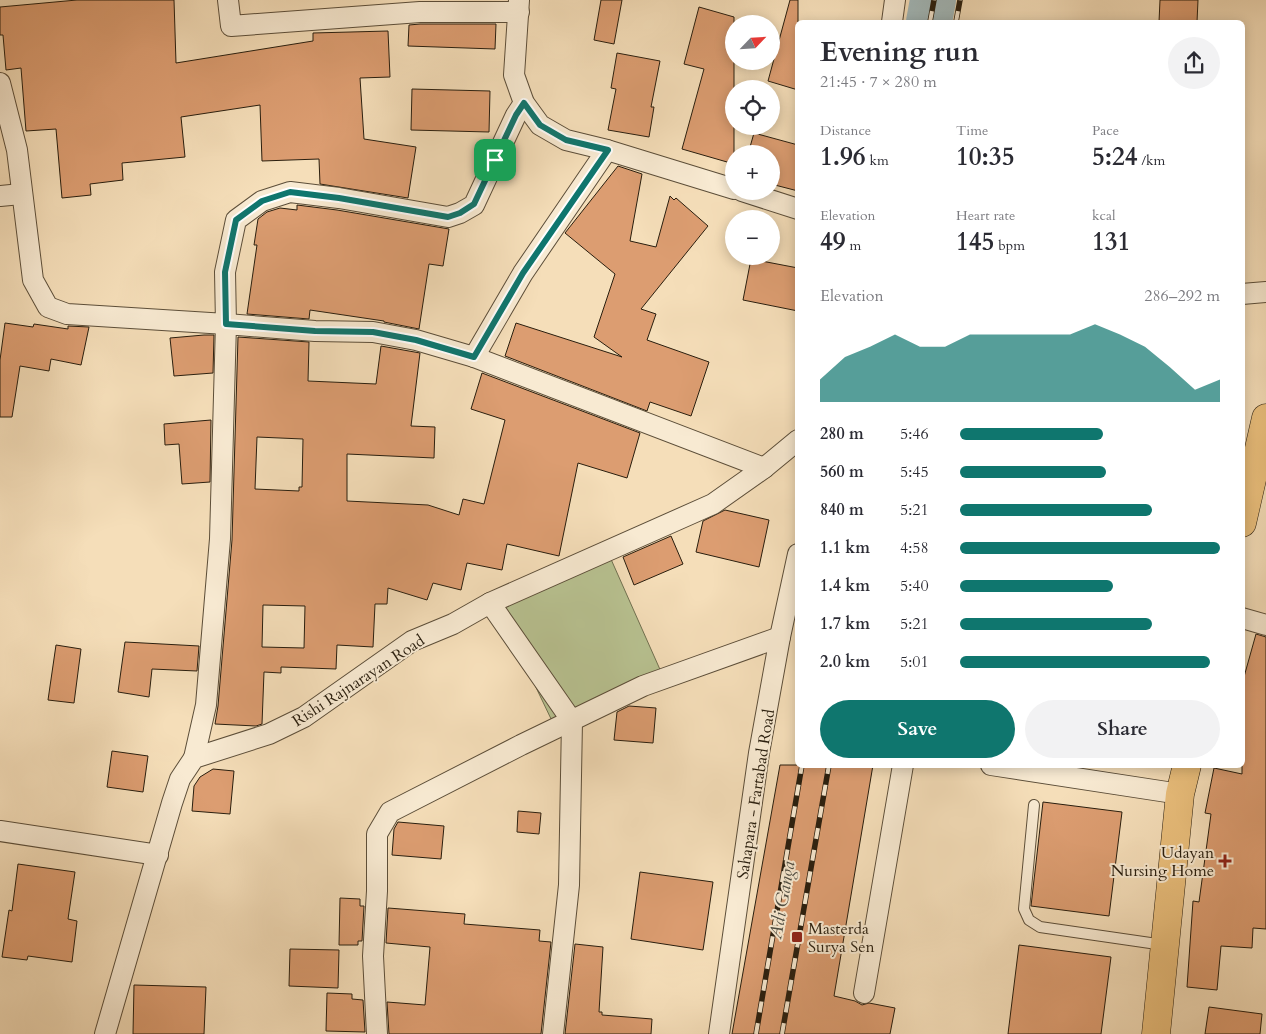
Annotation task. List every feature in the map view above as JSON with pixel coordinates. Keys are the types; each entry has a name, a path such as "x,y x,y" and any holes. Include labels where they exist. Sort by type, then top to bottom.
{"main road":[{"path":"1245,510 1266,418"},
{"path":"1156,1034 1180,794 1186,768"}],"street":[{"path":"228,0 231,26 519,6 514,75 524,103 540,125 566,140 608,150 725,186"},
{"path":"892,20 895,0"},
{"path":"0,83 17,150 33,280 48,307 67,314 315,331 373,332 416,340 474,357 764,468"},
{"path":"105,1034 180,779 194,758 206,705 220,539 226,324 225,272 236,220 262,201 290,192 339,198 448,217 460,213 474,204 516,115 524,103"},
{"path":"474,357 523,273 608,150"},
{"path":"0,196 21,194"},
{"path":"770,200 795,208"},
{"path":"1245,294 1266,292"},
{"name":"Rishi Rajnarayan Road","path":"194,758 270,734 304,717 412,642 453,624 490,603 713,504 764,468 795,442"},
{"name":"Sahapara - Fartabad Road","path":"719,1034 759,753 780,637 795,568"},
{"path":"490,603 572,721 569,885 554,1034"},
{"path":"1245,619 1266,625"},
{"path":"377,1034 373,956 377,834 390,812 521,744 643,686 780,637"},
{"path":"864,993 902,768"},
{"path":"1011,768 1180,794"},
{"path":"0,831 158,855"}],"lane":[{"path":"1034,805 1024,909 1030,920 1040,927 1165,946"}],"green space":[{"path":"610,557 662,674 553,723 498,608"}],"building":[{"path":"77,0 174,0 176,63 313,41 313,33 388,31 390,77 360,78 364,139 416,147 408,198 320,184 319,159 262,161 260,105 181,117 185,157 122,163 123,180 90,184 91,195 62,198 56,129 26,131 21,68 6,70 3,35 0,35 0,7"},
{"path":"601,0 622,0 614,44 594,40"},
{"path":"790,0 798,0 798,20 795,20 795,89 780,85 780,80 768,80 771,70 780,70 780,37"},
{"path":"1160,0 1198,0 1197,20 1159,20"},
{"path":"699,7 727,15 725,15 725,70 734,70 734,80 725,80 725,135 734,135 734,145 725,145 725,161 682,149 704,69 684,64"},
{"path":"496,24 495,49 408,46 409,25"},
{"path":"617,53 660,61 651,107 654,107 649,137 608,130 616,89 611,88"},
{"path":"412,89 490,91 489,132 411,130"},
{"path":"753,135 761,135 795,144 795,190 780,186 780,145 751,145"},
{"path":"618,166 642,174 630,241 656,247 670,196 674,200 676,198 708,226 641,309 656,314 647,340 709,362 691,416 650,402 647,411 505,356 516,323 622,357 594,337 615,274 565,233"},
{"path":"297,205 449,229 443,266 429,264 419,329 384,321 310,310 309,319 247,314 257,245 254,245 258,219 267,212 280,208 297,210"},
{"path":"750,265 780,265 795,267 795,310 743,300"},
{"path":"5,323 33,327 34,324 68,329 68,326 89,327 81,365 51,359 49,371 20,366 12,417 0,417 0,360"},
{"path":"214,335 213,373 174,376 170,338"},
{"path":"238,337 309,342 308,381 376,384 381,346 420,353 411,426 435,427 434,458 347,454 347,501 428,505 459,515 463,499 484,504 505,420 471,409 482,373 640,433 627,478 578,463 559,556 507,544 502,570 467,563 461,590 433,583 427,600 388,588 387,604 375,604 373,647 337,645 336,669 281,667 281,673 264,672 262,724 256,726 215,724 232,540","holes":["257,437 303,439 302,487 299,487 299,491 255,489","263,605 305,606 304,648 262,647"]},
{"path":"211,420 210,482 182,484 179,444 165,445 164,424"},
{"path":"725,510 769,520 759,567 696,552 703,521"},
{"path":"671,536 683,564 634,585 623,557"},
{"path":"1256,634 1266,637 1266,929 1253,928 1252,948 1221,946 1217,990 1187,987 1193,901 1199,902 1211,814 1205,813 1214,768 1242,774 1242,768 1245,768 1245,673"},
{"path":"125,642 199,646 197,671 152,669 149,697 118,692"},
{"path":"56,645 81,649 74,703 48,700"},
{"path":"629,706 656,708 653,743 614,740 617,712"},
{"path":"112,751 148,756 143,792 107,787"},
{"name":"Masterda Surya Sen","path":"780,765 795,765 795,768 872,768 834,996 855,1001 862,1005 869,1003 895,1008 890,1034 732,1034"},
{"path":"213,769 234,771 230,814 192,811 194,786 200,777"},
{"path":"1043,802 1122,812 1109,916 1031,906"},
{"path":"518,811 541,813 539,834 517,832"},
{"path":"398,822 444,826 441,859 392,855 394,829"},
{"path":"18,864 75,872 68,919 77,921 72,962 28,956 27,960 2,957 9,910 12,911"},
{"path":"640,872 713,882 703,950 631,939"},
{"path":"340,898 360,899 360,906 364,906 362,941 358,941 358,945 339,945"},
{"path":"388,908 465,914 464,924 540,930 539,941 551,942 541,1034 389,1034 387,1002 425,1005 430,947 386,943"},
{"path":"575,944 603,947 599,1012 602,1012 602,1015 652,1019 651,1034 565,1034"},
{"path":"1019,945 1111,957 1101,1034 1008,1034"},
{"path":"290,949 339,950 338,988 289,986"},
{"path":"134,985 206,987 204,1034 133,1034"},
{"path":"327,993 352,994 352,999 363,1000 365,1032 326,1031"},
{"path":"1209,1007 1262,1014 1260,1034 1205,1034"}],"waterway":[{"name":"Adi Ganga","path":"929,20 933,0"}],"railway":[{"path":"930,20 934,0"},
{"path":"956,20 960,0"},
{"path":"756,1034 801,768"},
{"path":"782,1034 828,768"}],"place":[{"name":"Udayan Nursing Home","path":"1225,861"},
{"name":"Masterda Surya Sen","path":"797,937"}],"route":[{"path":"524,103 540,125 566,140 608,150 523,273 474,357 416,340 373,332 315,331 226,324 225,272 236,220 262,201 290,192 339,198 448,217 460,213 474,204 495,160 516,115 524,103"}]}
